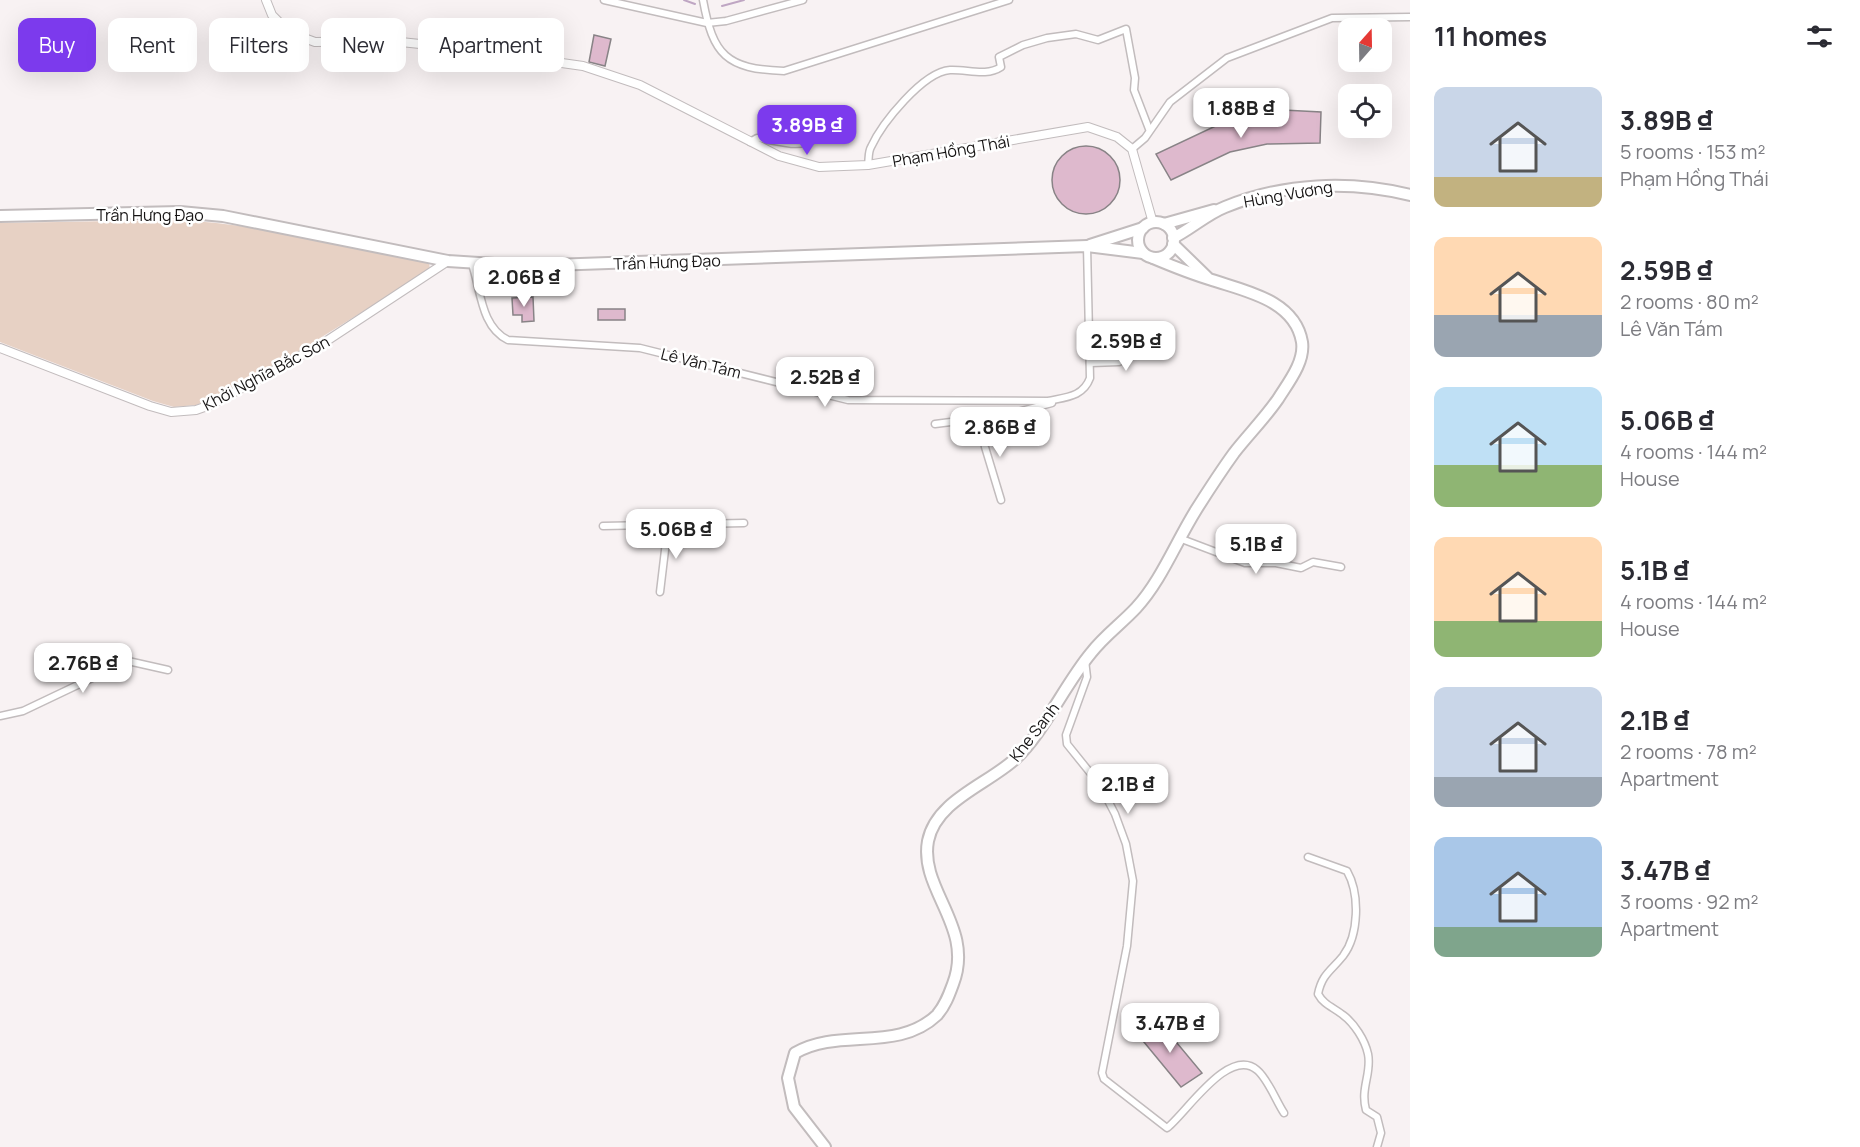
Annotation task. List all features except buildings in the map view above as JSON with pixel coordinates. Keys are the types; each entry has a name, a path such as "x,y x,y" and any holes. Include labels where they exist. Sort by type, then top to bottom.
{"main road":[{"name":"Hùng Vương","path":"1148,256 1164,256 1173,241 1223,208 1257,197 1333,184 1380,188 1410,195"},
{"name":"Trần Hưng Đạo","path":"1086,246 1153,225 1223,208"},
{"name":"Trần Hưng Đạo","path":"0,216 180,212 223,216 472,264 589,265 1086,246 1148,256"},
{"name":"Khe Sanh","path":"1153,225 1173,241 1209,280"},
{"path":"1148,256 1138,237 1153,225"},
{"name":"Khe Sanh","path":"825,1147 795,1107 788,1078 795,1053 807,1046 822,1042 895,1037 919,1027 937,1015 946,1002 958,970 956,933 928,866 928,841 934,827 953,802 1016,759 1085,660 1113,628 1136,608 1234,453 1288,383 1299,363 1302,343 1290,318 1273,303 1252,292 1209,280 1148,256"}],"street":[{"name":"Phạm Hồng Thái","path":"266,0 272,15 280,23 296,35 315,42 391,41 449,46 583,66 640,85 750,142 799,163 830,168 868,165 1088,127 1117,137 1132,149"},
{"path":"604,0 707,23 726,21 803,0"},
{"path":"703,0 714,44 727,58 742,66 760,70 784,71 1009,0"},
{"path":"1153,225 1132,149 1145,138 1149,129 1176,97 1209,70 1236,54 1332,18 1410,17"},
{"path":"868,165 869,149 885,123 900,105 929,80 949,70 994,72 1001,67 999,57 1023,45 1060,35 1076,34 1098,40 1126,29 1135,78 1134,90 1149,129"},
{"path":"750,142 757,138 807,144 818,138 841,117"},
{"path":"935,424 1021,412 1067,398 1086,387 1090,363 1086,246"},
{"name":"Khởi Nghĩa Bắc Sơn","path":"0,348 150,406 171,412 196,410 245,387 325,342 448,261"},
{"name":"Lê Văn Tám","path":"472,264 487,322 496,334 508,340 640,348 848,400 1048,401 1067,398"},
{"path":"1090,363 1119,362 1126,356 1134,336"},
{"path":"980,418 985,447 1000,500"},
{"path":"603,526 744,523"},
{"path":"660,592 668,525"},
{"path":"1179,538 1245,563 1276,563 1301,568 1313,562 1341,567"},
{"path":"1085,660 1087,677 1065,735 1067,744 1100,785 1115,814 1126,844 1133,881 1127,946 1102,1073 1104,1078 1167,1128 1226,1069 1236,1064 1244,1065 1259,1072 1284,1113"},
{"path":"0,716 23,711 128,661 168,670"},
{"path":"1308,857 1347,871 1354,885 1354,938 1343,956 1321,979 1317,994 1323,1003 1344,1015 1362,1037 1369,1055 1362,1095 1366,1110 1377,1117 1381,1133 1377,1147"}],"shaded area":[{"path":"176,220 240,226 334,242 429,262 430,270 291,356 196,405 174,407 153,401 0,342 0,223"}],"waterway":[{"path":"684,0 695,4"},
{"path":"722,6 744,0"}]}
